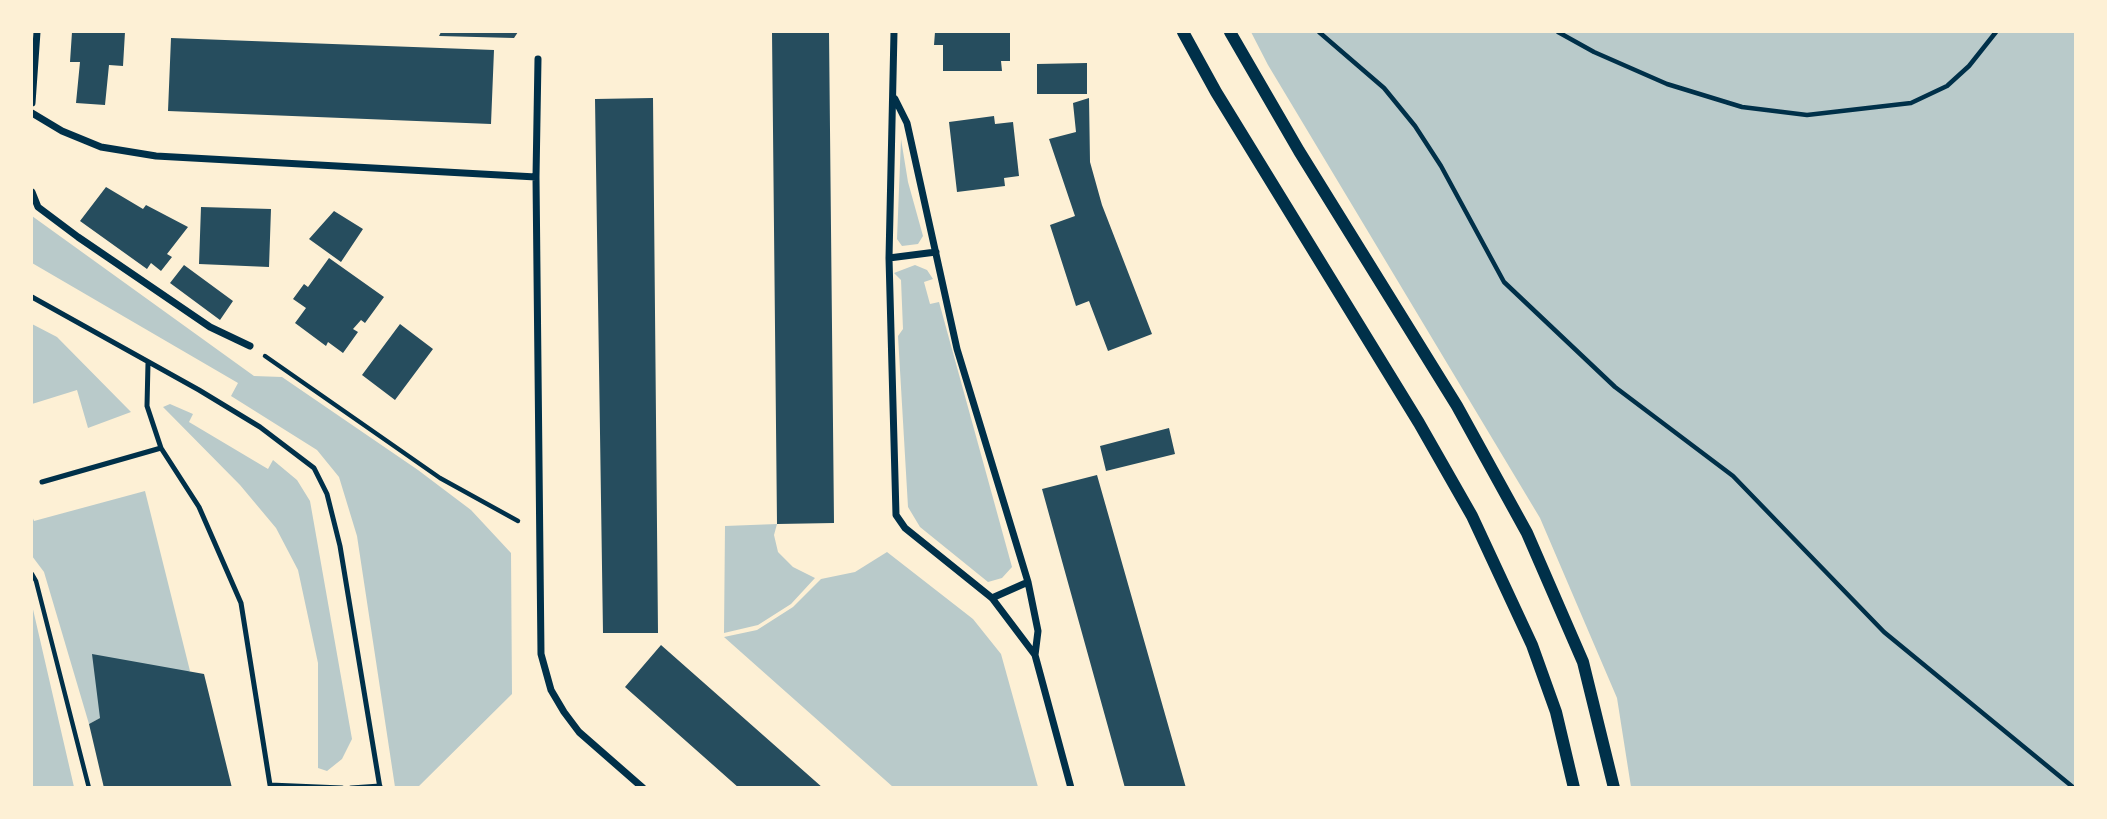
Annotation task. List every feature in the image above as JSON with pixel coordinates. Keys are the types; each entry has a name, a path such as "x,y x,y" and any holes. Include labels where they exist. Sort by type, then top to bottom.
{"street":[{"path":"32,103 37,32"},
{"path":"894,32 895,98 889,258 896,514 905,528 992,598 1035,656 1071,788"},
{"path":"1183,32 1216,92 1472,516 1532,645 1562,733 1574,788"},
{"path":"1230,32 1299,151 1457,406 1527,533 1583,662 1614,788"},
{"path":"538,59 536,177 541,654 551,690 579,732 643,788"},
{"path":"895,98 907,123 957,349 1028,582 1038,631 1035,656"},
{"path":"32,113 62,131 101,147 156,156 536,177"},
{"path":"32,192 38,207 78,236 210,327 250,346"},
{"path":"889,258 936,252"},
{"path":"992,598 1028,582"}],"lane":[{"path":"32,297 260,427 314,468 327,494 340,546 380,787 351,788"},
{"path":"148,363 147,406 160,448 199,507 242,603 270,785 342,788"},
{"path":"42,482 160,448"}],"path":[{"path":"1319,32 1384,88 1415,126 1441,166 1504,282 1615,387 1733,476 1884,632 2074,788"},
{"path":"1558,32 1594,52 1667,84 1742,107 1807,115 1911,103 1947,86 1969,66 1996,32"},
{"path":"250,346 440,478 539,533"},
{"path":"32,574 36,580 89,788"}],"shaded area":[{"path":"1251,32 2075,32 2075,787 1631,787 1617,698 1540,518 1268,65"},
{"path":"901,139 908,182 923,236 918,244 902,246 897,239"},
{"path":"32,216 254,376 282,377 418,470 471,510 511,553 512,694 418,787 395,787 357,536 339,477 317,450 231,396 238,383 32,263"},
{"path":"915,265 927,270 933,279 924,282 930,304 939,302 1012,567 1002,578 988,582 920,527 908,507 898,336 903,329 901,280 894,273"},
{"path":"32,324 57,337 131,412 88,428 77,390 32,404"},
{"path":"170,404 193,414 189,422 268,469 273,460 297,480 310,501 352,739 342,759 327,771 318,768 318,663 298,570 276,528 240,485 163,407"},
{"path":"145,491 190,671 89,724 44,572 32,556 32,516 34,521"},
{"path":"777,524 774,535 778,552 793,567 815,578 791,604 758,625 724,633 725,526"},
{"path":"887,552 973,619 1001,654 1038,787 893,787 724,637 757,630 793,607 821,579 855,572"},
{"path":"32,605 74,787 32,787"}],"building":[{"path":"72,32 125,32 123,66 109,65 105,105 76,103 80,62 70,62"},
{"path":"441,32 518,32 514,38 439,36"},
{"path":"772,32 829,32 834,523 777,524"},
{"path":"935,32 1010,32 1010,61 1001,61 1002,71 943,71 943,45 934,45"},
{"path":"171,38 494,50 491,124 168,111"},
{"path":"1087,63 1087,94 1037,94 1037,64"},
{"path":"653,98 658,633 603,633 595,99"},
{"path":"1089,98 1090,162 1102,205 1152,334 1108,351 1089,301 1076,306 1050,225 1075,216 1049,139 1076,132 1073,103"},
{"path":"994,116 995,124 1013,122 1019,176 1004,178 1005,186 957,192 949,122"},
{"path":"106,187 143,209 146,205 188,227 167,254 172,257 161,271 151,263 147,269 80,221"},
{"path":"201,207 271,209 269,267 199,264"},
{"path":"334,211 363,229 341,262 309,239"},
{"path":"329,258 384,297 365,323 361,320 353,329 358,332 343,353 328,342 326,346 295,323 306,308 293,299 304,284 308,287"},
{"path":"184,265 233,301 220,320 170,283"},
{"path":"400,324 433,349 395,400 362,375"},
{"path":"1169,428 1175,454 1106,471 1100,446"},
{"path":"1097,475 1186,788 1125,788 1042,489"},
{"path":"661,645 823,788 739,788 625,687"},
{"path":"92,654 204,674 232,788 104,788 89,724 100,718"}]}
